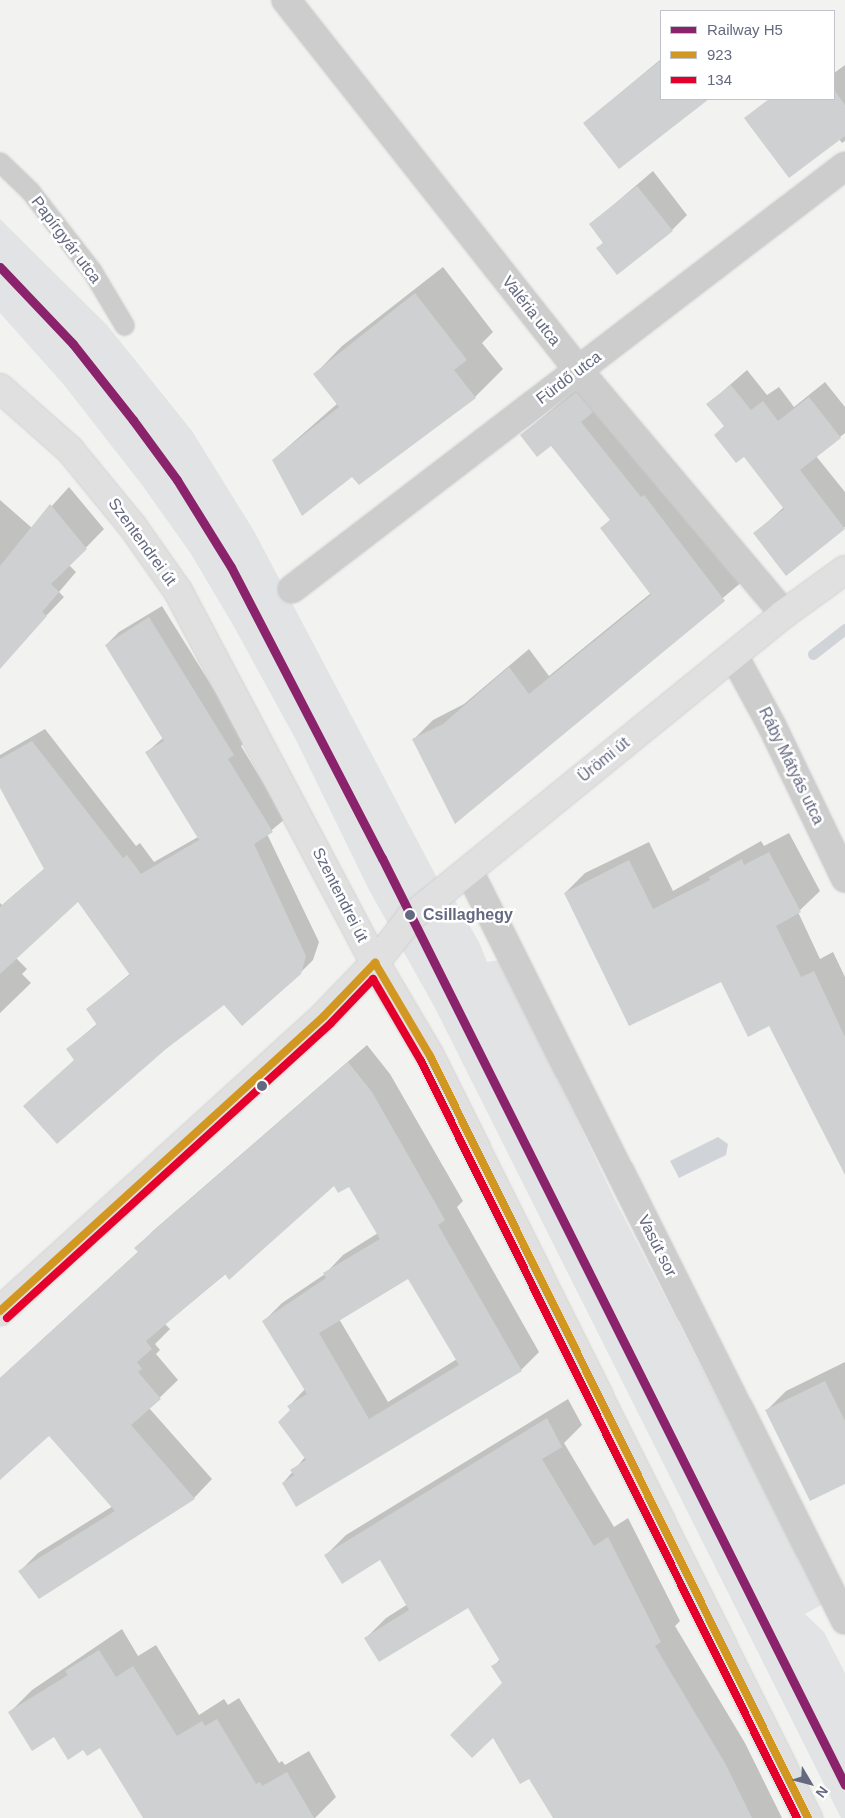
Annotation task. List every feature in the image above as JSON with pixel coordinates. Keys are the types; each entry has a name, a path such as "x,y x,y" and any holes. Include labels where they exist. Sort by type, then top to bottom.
{"main road":[{"name":"Szentendrei út","path":"0,388 70,450 133,527 178,591 375,963 430,1056 808,1818"},
{"name":"Ürömi út","path":"3,1303 324,1016 375,963 411,917 784,614 845,570"}],"street":[{"name":"Valéria utca","path":"286,0 579,372 784,614"},
{"name":"Fürdő utca","path":"292,589 579,372 845,166"},
{"name":"Ráby Mátyás utca","path":"734,656 772,726 845,878"},
{"name":"Vasút sor","path":"469,871 845,1620"}],"lane":[{"name":"Papírgyár utca","path":"0,162 30,191 92,271 124,325"}],"shaded area":[{"path":"0,219 107,325 192,431 254,531 444,891 448,888 480,944 487,962 501,960 615,1200 823,1604 805,1614 824,1632 845,1673 845,1818 841,1818 435,1008 369,890 296,740 233,625 191,554 142,485 64,385 0,313"},
{"path":"718,1137 728,1144 726,1155 679,1178 670,1161"}],"building":[{"path":"660,61 660,100 708,100 619,169 583,123"},
{"path":"835,91 845,105 845,136 789,178 744,118 768,100 835,100"},
{"path":"637,186 673,231 617,275 596,248 603,243 589,224"},
{"path":"415,293 467,360 454,370 476,398 359,485 352,477 302,516 272,460 339,407 313,374"},
{"path":"731,385 751,410 763,401 778,421 809,397 841,438 800,470 845,529 786,576 753,533 784,509 744,457 736,463 714,435 724,426 706,404"},
{"path":"576,392 593,412 581,422 641,497 644,495 725,601 455,824 412,739 443,724 509,667 529,694 651,595 600,528 610,520 551,446 537,457 520,435"},
{"path":"50,504 87,549 51,584 59,592 42,612 47,616 0,669 0,566"},
{"path":"149,617 234,755 228,759 273,832 254,844 306,956 301,974 242,1026 224,1005 166,1049 57,1144 23,1106 74,1060 66,1049 97,1025 86,1009 130,975 78,902 0,974 0,907 44,869 0,788 0,759 32,741 123,858 127,855 141,874 199,840 145,752 164,741 105,645"},
{"path":"769,852 801,912 776,926 801,977 814,971 845,1037 845,1175 769,1026 748,1037 721,982 629,1026 564,893 629,860 653,909 710,880 709,877 742,859 744,865"},
{"path":"348,1062 372,1092 445,1220 438,1225 522,1371 296,1507 282,1483 294,1475 290,1470 306,1460 278,1422 290,1410 287,1406 307,1394 262,1321 326,1278 323,1273 380,1239 349,1187 338,1193 334,1186 229,1280 225,1274 146,1341 152,1349 137,1362 142,1369 138,1372 161,1399 131,1425 195,1499 39,1599 18,1571 115,1511 49,1436 0,1480 0,1378 138,1252 134,1248","holes":["408,1279 459,1365 369,1419 319,1333"]},
{"path":"825,1381 845,1421 845,1484 810,1501 765,1410"},
{"path":"547,1418 562,1447 542,1459 594,1546 608,1537 661,1642 655,1646 725,1763 752,1818 553,1818 529,1779 520,1784 493,1738 472,1758 450,1735 502,1683 491,1666 500,1661 468,1608 379,1662 364,1638 409,1610 380,1560 342,1584 324,1555"},
{"path":"99,1650 116,1677 133,1666 177,1736 202,1721 205,1726 217,1719 256,1784 260,1782 262,1786 287,1772 314,1818 143,1818 100,1748 87,1756 83,1750 68,1760 54,1737 32,1751 8,1712 68,1675 65,1671"}],"waterway":[{"path":"813,654 845,629"}],"rail line":[{"name":"H5","path":"0,267 73,344 133,420 177,480 231,567 382,858 845,1785"}],"transit line":[{"name":"923","path":"375,963 430,1056 808,1818"},
{"name":"923","path":"0,1311 324,1016 375,963"},
{"name":"134","path":"7,1318 331,1023 373,979 421,1061 797,1818"}],"place":[{"name":"Csillaghegy","path":"410,915"}]}
